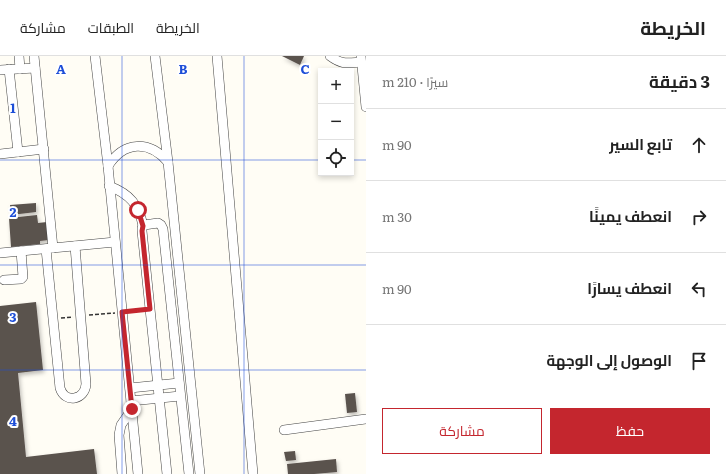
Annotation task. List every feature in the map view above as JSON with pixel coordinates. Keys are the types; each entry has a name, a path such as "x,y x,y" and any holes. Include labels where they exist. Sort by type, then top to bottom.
{"street":[{"path":"19,56 20,69"},
{"path":"34,56 44,149 53,318 60,388 61,392 67,397 75,398 82,395 86,384 75,246"},
{"path":"95,56 108,166 138,474"},
{"path":"156,56 200,474"},
{"path":"217,56 254,474"},
{"path":"330,56 343,63 363,65 366,107"},
{"path":"18,152 5,70 35,68"},
{"path":"108,166 113,158 120,152 137,146 155,150 168,162"},
{"path":"0,154 44,149"},
{"path":"109,186 124,193 135,203 143,226 142,231 167,474"},
{"path":"143,226 158,223 163,227 189,474"},
{"path":"0,253 115,242"},
{"path":"4,280 21,279 23,277 21,251"},
{"path":"130,388 179,383"},
{"path":"122,474 119,435 121,425 131,405 160,398 180,396"},
{"path":"284,430 366,419"}],"path":[{"path":"53,318 150,309"}],"building":[{"path":"282,56 304,56 300,65"},
{"path":"36,203 36,212 11,215 10,205"},
{"path":"37,215 38,223 47,222 49,240 40,241 40,244 11,247 9,218"},
{"path":"36,302 43,370 18,373 26,457 94,449 97,474 0,474 0,306"},
{"path":"355,393 357,412 347,413 345,394"},
{"path":"295,451 296,460 286,461 284,452"},
{"path":"336,459 337,472 288,474 287,464"}],"route":[{"path":"132,409 122,312 150,309 142,231 143,226 138,210"}]}
